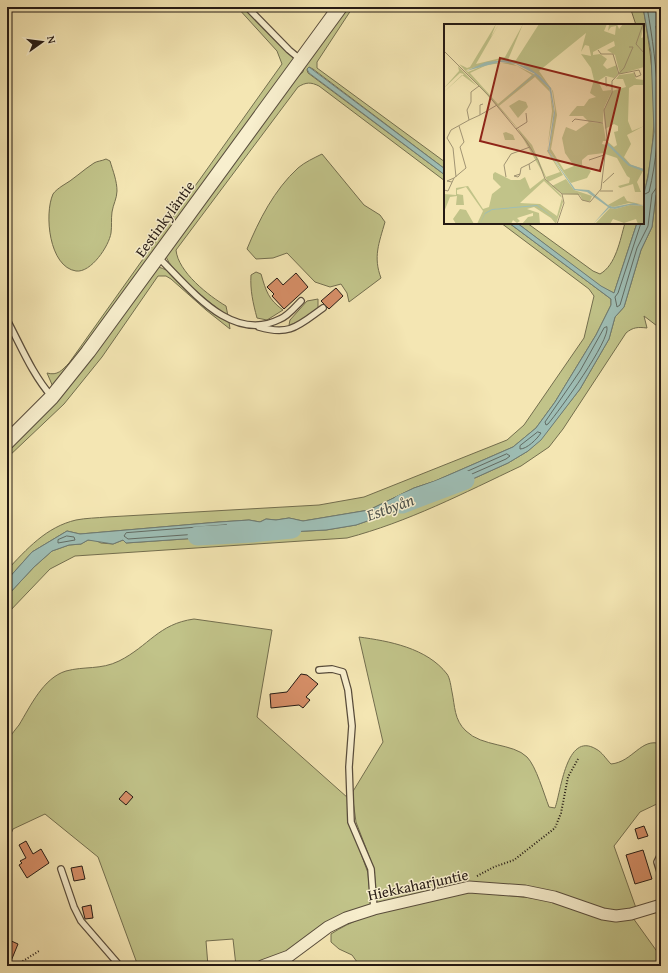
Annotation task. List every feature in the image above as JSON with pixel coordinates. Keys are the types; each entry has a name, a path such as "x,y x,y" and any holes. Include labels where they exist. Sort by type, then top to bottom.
{"street":[{"name":"Eestinkyläntie","path":"7,442 52,398 88,352 340,7"},
{"name":"Hiekkaharjuntie","path":"262,966 289,956 328,927 346,918 374,909 470,887 525,891 554,897 603,914 616,916 631,914 661,905"}],"lane":[{"path":"247,7 289,50 302,61"},
{"path":"158,257 216,312 234,322 276,332 288,330 304,322 323,308"},
{"path":"258,327 282,319 301,301"},
{"path":"7,320 35,375 52,398"},
{"path":"319,670 332,669 343,672 348,690 352,726 349,767 351,822 371,869 374,909"},
{"path":"661,854 657,862 661,875"},
{"path":"62,869 74,907 81,921 120,966"}],"path":[{"path":"470,887 477,876 494,867 514,860 555,828 561,813 568,777 578,759"},
{"path":"15,966 39,951"}],"green space":[{"path":"237,7 244,7 295,60 53,387 47,373 57,373 69,363 282,64 277,51"},
{"path":"346,7 353,7 317,62 317,68 444,161 444,168 313,69 309,67 307,70 308,73 444,174 444,180 319,86 308,83 298,87 176,250 182,267 188,275 203,290 226,306 228,316 203,297 184,279 175,270 166,256 293,81 303,72 304,68"},
{"path":"630,7 643,7 653,80 654,103 652,149 644,193 644,24 636,24"},
{"path":"322,154 364,205 380,215 385,222 377,257 381,278 349,302 347,293 341,284 330,287 315,282 287,253 273,258 256,259 247,249 262,216 274,196 289,177 298,168"},
{"path":"106,159 110,161 117,187 112,212 110,238 98,258 88,268 76,271 67,267 60,260 54,250 49,226 50,203 53,194 58,189 94,163"},
{"path":"661,188 661,329 644,316 647,328 636,328 626,333 563,429 549,447 521,466 414,515 392,524 347,538 75,556 50,569 7,614 7,596 34,567 52,551 69,545 81,544 88,540 113,544 123,540 126,543 213,537 244,530 255,532 288,532 326,530 356,525 407,507 429,493 466,482 508,463 528,451 541,439 580,389 609,339 615,317 624,307 641,250 652,227 656,195"},
{"path":"502,224 510,224 611,299 611,305 596,335 555,402 536,428 513,447 435,481 414,488 369,510 303,521 289,518 276,520 266,519 260,522 249,520 219,522 80,534 67,531 32,552 7,580 7,570 22,554 46,533 65,523 88,518 319,505 364,497 507,440 524,425 584,338 594,296 589,289"},
{"path":"518,224 528,224 593,271 600,274 610,265 617,252 625,224 637,224 614,293 601,287"},
{"path":"158,267 167,270 185,283 211,309 229,322 230,329 171,279 166,276 158,276 102,357 64,404 7,458 7,449"},
{"path":"256,272 261,274 266,290 274,302 283,310 267,320 257,318 254,307 251,291 251,275"},
{"path":"318,299 318,308 305,318 289,325 290,320 307,301"},
{"path":"194,619 272,630 257,717 348,798 350,823 368,873 371,907 265,963 236,966 233,939 206,941 208,966 138,966 98,857 45,814 13,829 7,843 6,745 38,694 50,680 66,671 112,664 129,655 154,636 171,626"},
{"path":"359,637 407,647 439,665 449,678 457,718 462,727 480,740 514,749 527,757 537,773 549,807 555,808 566,766 571,756 578,748 586,746 596,749 611,764 625,759 648,744 661,744 661,802 640,812 614,846 636,908 616,912 510,885 377,904 374,869 356,822 352,793 383,742"},
{"path":"471,892 553,900 633,918 661,957 661,966 360,966 352,955 339,949 331,942 331,934 346,925 363,918 399,907"}],"water":[{"path":"643,7 658,7 661,29 661,188 656,195 652,227 641,250 624,307 615,317 609,339 580,389 541,440 528,451 508,463 466,482 429,493 407,507 356,525 326,530 288,532 255,532 244,530 213,537 126,543 123,540 113,544 88,540 81,544 69,545 52,551 34,567 7,596 7,580 32,552 67,531 80,534 249,520 260,522 266,519 276,520 289,518 303,521 369,510 414,488 435,481 513,447 536,428 555,402 596,335 611,305 611,299 510,224 518,224 601,286 614,293 637,224 644,224 644,194 648,177 654,132 651,53"},
{"path":"309,67 444,168 444,174 309,73 307,69"}],"building":[{"path":"296,273 308,287 284,309 272,296 274,294 267,287 277,278 283,285"},
{"path":"336,288 343,296 329,309 321,301"},
{"path":"301,674 307,675 318,684 306,697 310,700 303,708 299,705 271,708 270,694 287,692"},
{"path":"126,791 133,797 126,805 119,799"},
{"path":"644,826 648,836 638,839 635,829"},
{"path":"26,841 33,854 41,849 49,863 27,878 19,865 22,863 20,861 26,858 19,845"},
{"path":"643,850 652,879 635,884 626,855"},
{"path":"82,866 85,879 74,881 71,868"},
{"path":"91,905 93,918 85,919 82,907"},
{"path":"7,939 18,944 9,966 7,966"}],"waterway":[{"name":"Estbyån","path":"402,504 465,480"},
{"name":"Estbyån","path":"197,536 292,529"}]}
